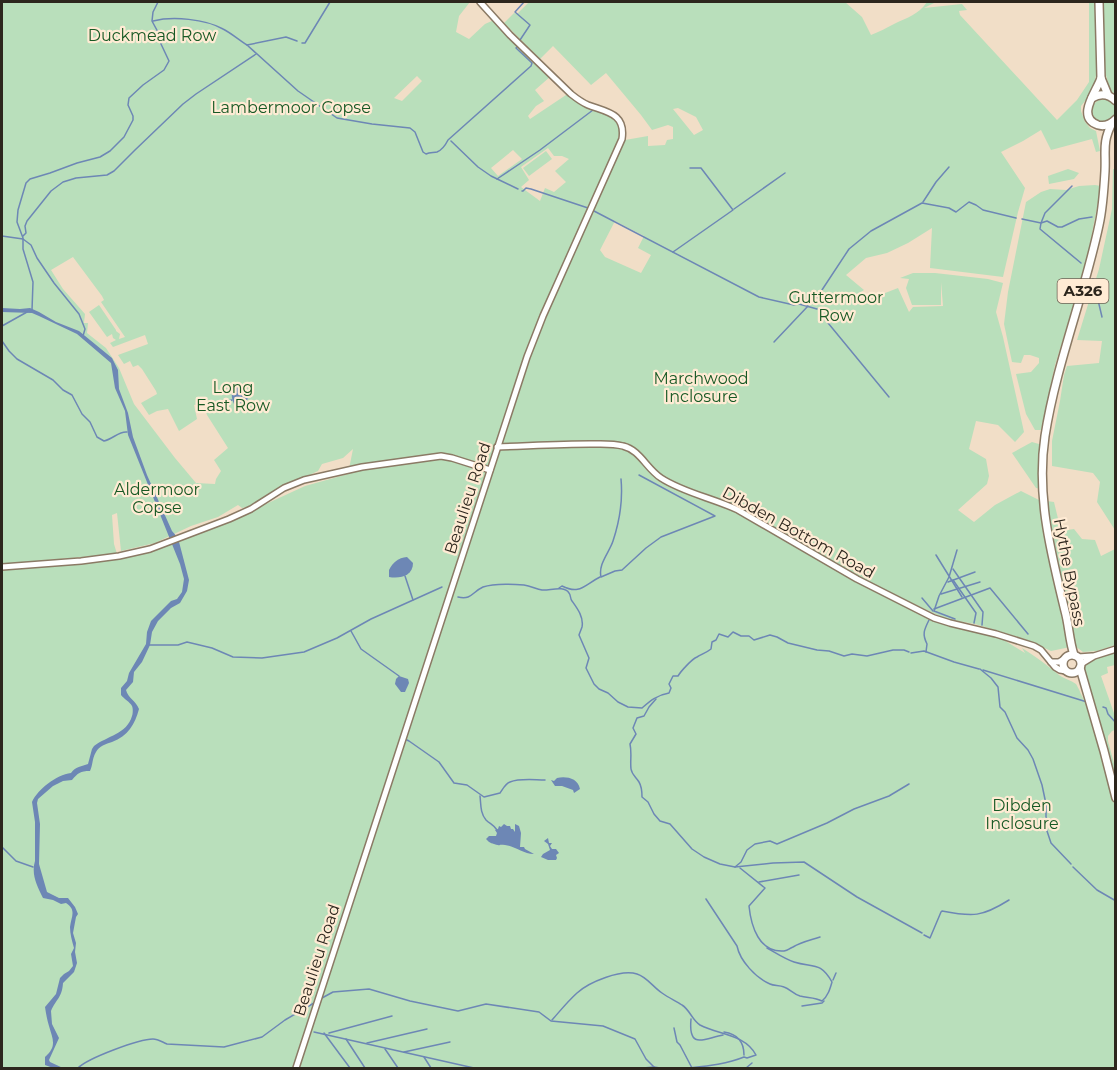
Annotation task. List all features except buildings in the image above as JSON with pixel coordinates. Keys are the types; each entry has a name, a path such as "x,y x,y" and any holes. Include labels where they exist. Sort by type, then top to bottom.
{"main road":[{"path":"1099,2 1101,78 1108,95 1116,101"},
{"path":"1101,78 1087,108 1087,113 1098,125 1102,126 1114,121"},
{"path":"1092,99 1100,95 1108,95"},
{"name":"A326","path":"1105,141 1114,121"},
{"name":"A326","path":"1098,125 1105,141"},
{"name":"Hythe Bypass","path":"1105,141 1102,211 1091,262 1052,399 1045,439 1043,474 1047,536 1070,638 1116,798"},
{"name":"Hythe Bypass","path":"1064,658 1070,638"},
{"path":"1069,655 1078,661 1076,672 1069,672 1063,664 1064,658 1069,655"},
{"name":"Hythe Bypass","path":"1069,672 1086,689"}],"street":[{"name":"Beaulieu Road","path":"296,1068 537,330 622,139 622,126 617,118 582,102 571,94 505,30 480,2"},
{"name":"Dibden Bottom Road","path":"497,447 605,444 631,448 639,454 652,471 670,483 738,510 875,589 934,618 1034,646 1041,650 1060,670 1069,672"},
{"path":"2,567 81,561 150,549 229,519 285,488 320,475 435,456 449,457 490,470"},
{"path":"1078,661 1116,649"},
{"path":"1052,662 1059,662 1064,658"}],"green space":[{"path":"2,2 470,2 459,16 456,32 469,39 485,24 494,20 551,76 535,90 544,101 536,106 528,116 530,119 569,93 581,105 611,116 619,125 618,140 597,189 599,192 578,235 572,242 577,246 625,140 648,136 648,146 665,145 667,140 673,139 673,127 668,125 652,130 606,73 591,85 553,46 540,59 504,23 529,2 845,2 862,17 871,35 912,15 927,2 936,2 924,8 962,4 967,10 959,11 960,15 1057,120 1077,100 1089,82 1089,2 1098,2 1097,70 1093,91 1081,106 1081,111 1085,122 1096,131 1100,151 1096,152 1092,139 1051,150 1041,130 1001,152 1025,188 1003,277 930,268 932,228 887,253 866,258 846,275 864,290 855,296 857,304 898,288 909,312 913,307 943,306 941,282 941,305 912,305 906,288 909,279 900,278 913,273 935,273 1003,283 996,312 1024,432 1015,442 998,425 976,421 969,449 986,459 989,476 987,484 958,510 974,522 995,505 1021,491 1039,500 1054,502 1061,531 1074,529 1082,539 1095,540 1101,556 1115,549 1115,645 1097,651 1083,652 1075,646 1051,651 1025,639 975,624 946,619 897,596 923,617 930,617 963,630 999,637 1025,653 1022,648 1076,684 1086,705 1101,748 1115,808 1115,1068 297,1068 464,552 459,556 455,576 441,610 294,1068 2,1068 2,570 144,554 244,514 305,486 348,474 353,449 343,458 322,464 318,471 268,494 250,506 242,508 238,505 218,517 191,526 155,543 121,551 117,513 112,515 117,554 2,564","holes":["417,76 422,81 402,101 394,98","678,108 696,117 703,130 694,135 673,109","548,148 554,156 569,159 555,171 566,182 554,192 545,188 540,201 521,187 529,180 521,167","513,150 522,159 498,176 491,168","615,221 644,236 638,248 651,255 641,273 605,257 600,250","73,257 102,296 104,300 101,302 125,337 119,339 120,334 99,305 89,312 107,337 112,334 116,340 110,343 113,347 145,335 148,344 118,355 124,364 130,361 133,367 138,365 156,391 157,394 141,403 149,415 168,409 179,431 197,419 194,405 203,403 207,415 228,448 214,460 221,471 215,484 196,483 175,458 134,404 119,368 106,348 87,333 88,323 84,323 85,314 63,289 51,270"]},
{"path":"1103,2 1115,2 1115,95 1110,89 1105,72"},
{"path":"1104,99 1112,103 1116,111 1112,119 1104,123 1096,119 1092,111 1096,103"},
{"path":"546,151 552,159 529,176 523,168"},
{"path":"1068,169 1079,173 1074,179 1049,184 1048,176"},
{"path":"1113,169 1116,169 1115,530 1097,502 1100,482 1093,473 1052,466 1052,441 1067,366 1099,363 1102,341 1077,340 1099,269 1112,209"},
{"path":"1101,186 1086,265 1055,365 1041,430 1035,430 1026,414 1016,374 1031,372 1039,363 1039,358 1024,355 1021,363 1012,362 1004,324 1026,202 1050,189 1066,190"},
{"path":"1032,442 1039,444 1041,449 1041,489 1036,488 1012,453"},
{"path":"1115,651 1115,665 1107,667 1108,673 1101,676 1115,716 1115,730 1108,736 1108,741 1115,767 1115,786 1083,670 1092,659"}],"water":[{"path":"2,308 30,308 39,312 79,331 112,358 118,370 119,389 128,413 133,437 147,475 172,531 178,538 189,580 187,591 180,603 171,608 158,621 142,662 134,672 133,682 126,690 139,709 130,729 118,739 99,748 90,771 81,772 72,780 53,786 38,799 39,864 47,892 59,898 68,898 78,914 73,933 77,963 74,972 63,983 60,995 51,1011 52,1024 59,1038 49,1060 63,1068 45,1065 45,1057 53,1043 45,1007 56,994 60,978 73,966 71,954 74,948 70,927 72,911 66,903 61,904 43,898 37,884 34,875 35,822 32,802 48,783 88,764 94,746 126,727 132,715 132,707 121,695 121,688 146,644 151,621 171,601 177,599 182,592 184,579 128,435 125,411 115,388 111,363 77,334 32,313 2,312"},
{"path":"236,387 246,390 249,397 236,405 233,402 232,389"},
{"path":"407,557 413,563 411,571 401,577 389,577 389,570 394,563"},
{"path":"399,676 408,679 409,683 405,692 401,692 395,684"},
{"path":"557,778 571,779 577,782 580,789 574,793 573,790 555,786 551,780 554,781"},
{"path":"504,824 510,826 515,832 515,824 519,826 520,847 534,854 509,846 493,844 486,839 489,836 496,836 495,830"},
{"path":"548,838 549,843 552,843 550,846 552,849 556,849 559,853 556,855 556,860 541,857 550,850 544,841"}],"waterway":[{"path":"32,310 33,282 17,222 26,183 30,179 100,157 124,137 133,120 128,105 129,98 164,70 169,61 152,21 158,2"},
{"path":"302,43 305,43 330,2"},
{"path":"520,40 530,25 515,12 524,2"},
{"path":"153,21 179,19 207,23 226,31 247,45 286,37 297,41"},
{"path":"247,45 298,91 337,118 410,128 415,132 426,154 441,150 448,140 531,66 532,63 516,48 518,46"},
{"path":"23,236 26,233 27,221 51,191 63,182 76,178 107,175 114,171 183,104 256,54"},
{"path":"497,179 593,110"},
{"path":"451,141 478,167 518,189"},
{"path":"923,202 949,167"},
{"path":"673,252 733,210 701,168 690,168"},
{"path":"734,209 785,173"},
{"path":"1072,186 1045,213 1041,223 1047,221 1062,227 1079,219 1092,217"},
{"path":"522,191 526,188 531,189 588,208"},
{"path":"804,305 818,296 849,249 871,231 922,203 949,208 956,212 969,202 983,210 1016,218"},
{"path":"594,211 759,297 817,309"},
{"path":"1022,219 1041,223 1040,229 1081,263"},
{"path":"2,236 23,239 31,245 54,283 79,314 85,329 83,336"},
{"path":"1093,279 1102,317"},
{"path":"774,342 808,306"},
{"path":"2,326 27,312"},
{"path":"819,312 889,397"},
{"path":"2,341 17,359 53,380 72,395 97,437 104,441 127,432"},
{"path":"218,403 232,400"},
{"path":"621,479 622,495 619,518 613,541 602,563 601,577 622,570 661,537 715,516 639,475"},
{"path":"955,619 934,611 949,577 957,550"},
{"path":"936,555 962,597"},
{"path":"953,569 983,612 982,625"},
{"path":"948,582 975,572"},
{"path":"405,576 413,600"},
{"path":"559,588 562,586 573,590 578,589 600,577"},
{"path":"953,580 976,613 974,623"},
{"path":"941,594 980,582"},
{"path":"458,597 466,597 483,587 498,584 524,585 542,590 564,589 570,594 581,616 582,627 579,635 589,658 586,668 594,684 628,707 642,708 657,697 669,693 671,688 669,684 673,676 678,676 692,660 711,649 712,642 719,634 728,637 733,632 741,636 749,636 754,640 770,635 788,643 844,656 852,654 867,656 893,650 909,652"},
{"path":"149,645 178,645 187,642 212,648 233,657 262,658 304,652 442,587"},
{"path":"934,609 990,588 1028,634"},
{"path":"922,598 933,611"},
{"path":"926,652 924,632 929,620"},
{"path":"351,631 361,649 399,676"},
{"path":"911,653 924,651 979,669"},
{"path":"980,669 998,687 1000,707 1005,712 1017,738 1033,759 1042,785 1046,804 1046,828 1051,843 1071,864"},
{"path":"983,670 1087,702"},
{"path":"656,699 644,716 637,718 633,728 636,734 630,744 633,774 640,784 642,797 660,821 670,824 692,849 720,864 735,867 804,862 857,897 922,933"},
{"path":"1103,707 1116,723"},
{"path":"405,739 439,762 454,783 467,785 484,797 500,793 510,782 545,780"},
{"path":"735,867 741,862 747,850 755,844 770,841 777,844 854,809 889,796 909,784"},
{"path":"480,796 484,817 497,830"},
{"path":"2,847 16,861 33,867"},
{"path":"1073,867 1097,890 1116,901"},
{"path":"740,868 765,888 749,906 754,930 762,943 768,948 784,951 820,937"},
{"path":"759,882 799,875"},
{"path":"706,899 737,946 745,963 754,973 770,984 784,987 803,997 822,1001 824,999 832,982 824,971 816,966 791,961 767,948"},
{"path":"924,935 930,938 942,911 970,915 984,913 1009,900"},
{"path":"833,980 836,973"},
{"path":"552,1020 574,996 589,985 614,975 637,974 685,1007 700,1025 738,1039 751,1048 756,1055 689,1068"},
{"path":"322,998 333,992 369,989 410,1001 458,1011 486,1004 539,1012 551,1021 603,1026 635,1039 646,1059 655,1068"},
{"path":"802,1006 824,1001"},
{"path":"78,1068 102,1054 146,1040 155,1039 167,1044 224,1047 262,1037 314,1003"},
{"path":"329,1033 392,1016"},
{"path":"691,1019 692,1035 695,1039 704,1040 723,1035"},
{"path":"674,1028 677,1042 692,1068"},
{"path":"367,1043 427,1029"},
{"path":"314,1032 474,1068"},
{"path":"724,1032 739,1039 744,1055"},
{"path":"324,1033 350,1068"},
{"path":"346,1039 365,1068"},
{"path":"404,1052 450,1042"},
{"path":"385,1049 398,1068"},
{"path":"424,1057 431,1068"},
{"path":"746,1068 752,1063"},
{"path":"643,1068 660,1068"},
{"path":"671,1068 676,1068"}],"park label":[{"name":"Duckmead Row","path":"152,35"},
{"name":"Lambermoor Copse","path":"291,107"},
{"name":"Guttermoor Row","path":"836,306"},
{"name":"Marchwood Inclosure","path":"701,387"},
{"name":"Long East Row","path":"233,396"},
{"name":"Aldermoor Copse","path":"157,498"},
{"name":"Dibden Inclosure","path":"1022,814"}]}
